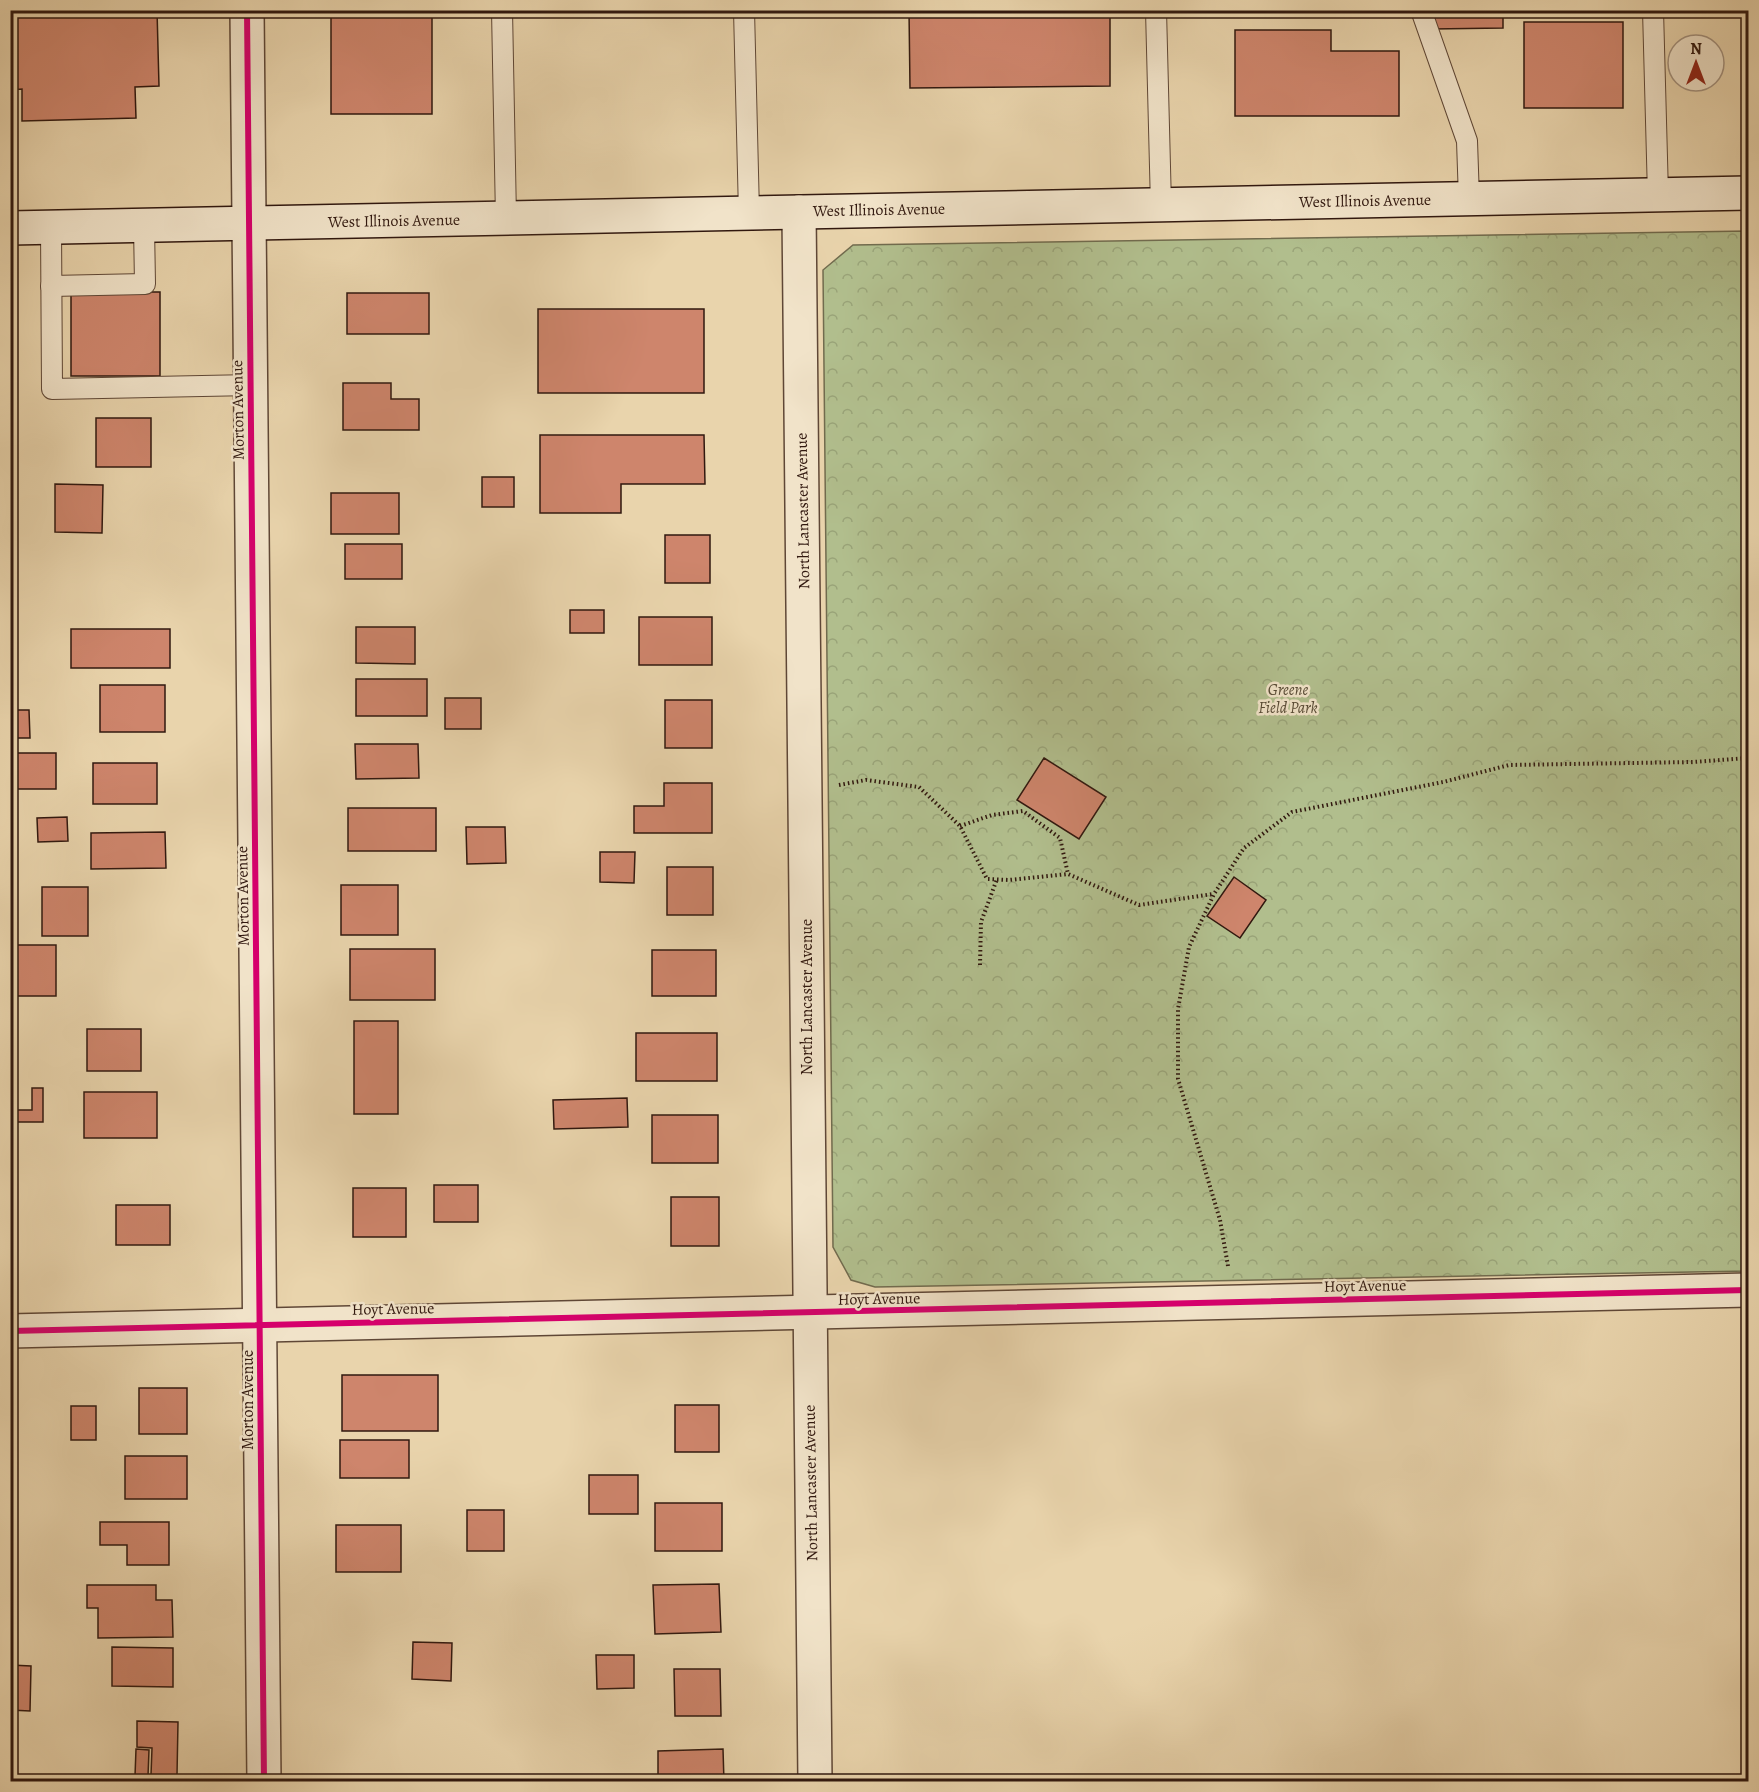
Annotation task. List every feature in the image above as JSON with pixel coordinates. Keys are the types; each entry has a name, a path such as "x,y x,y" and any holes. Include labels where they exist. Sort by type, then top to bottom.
{"street":[{"name":"Morton Avenue","path":"247,10 264,1782"},
{"name":"West Illinois Avenue","path":"10,228 1749,193"},
{"name":"North Lancaster Avenue","path":"799,212 814,1782"},
{"name":"Hoyt Avenue","path":"10,1331 809,1314 1749,1290"}],"lane":[{"path":"502,10 506,218"},
{"path":"744,10 749,213"},
{"path":"1156,10 1161,206"},
{"path":"1421,10 1467,141 1469,199"},
{"path":"1653,10 1658,195"},
{"path":"51,286 145,284 144,226"},
{"path":"51,227 52,389 252,385"}],"path":[{"path":"1228,1268 1220,1220 1179,1079 1179,1009 1189,947 1214,894 1244,848 1292,812 1443,782 1509,765 1693,762 1749,758"},
{"path":"806,783 843,785 866,780 919,787 960,826 987,879 1068,874 1139,905 1214,894"},
{"path":"960,826 992,815 1023,811 1060,838 1068,874"},
{"path":"981,965 981,922 997,879"}],"green space":[{"name":"Greene Field Park","path":"1748,231 1748,1271 875,1287 851,1280 833,1247 823,270 853,245"}],"building":[{"path":"10,10 157,10 159,86 135,87 136,118 22,121 22,89 10,90"},
{"path":"909,10 1110,10 1110,86 910,88"},
{"path":"1432,10 1503,10 1503,28 1432,29"},
{"path":"331,12 432,12 432,114 331,114"},
{"path":"1524,22 1623,22 1623,108 1524,108"},
{"path":"1235,30 1331,30 1331,51 1399,51 1399,116 1235,116"},
{"path":"71,292 160,292 160,376 71,376"},
{"path":"347,293 429,293 429,334 347,334"},
{"path":"10,300 14,300 15,350 10,350"},
{"path":"538,309 704,309 704,393 538,393"},
{"path":"343,383 391,383 391,399 419,399 419,430 343,430"},
{"path":"96,418 151,418 151,467 96,467"},
{"path":"540,435 704,435 705,484 621,484 621,513 540,513"},
{"path":"482,477 514,477 514,507 482,507"},
{"path":"55,484 103,485 102,533 55,532"},
{"path":"331,493 399,493 399,534 331,534"},
{"path":"665,535 710,535 710,583 665,583"},
{"path":"345,544 402,544 402,579 345,579"},
{"path":"570,610 604,610 604,633 570,633"},
{"path":"639,617 712,617 712,665 639,665"},
{"path":"356,627 415,627 415,664 356,663"},
{"path":"71,629 170,629 170,668 71,668"},
{"path":"356,679 427,679 427,716 356,716"},
{"path":"100,685 165,685 165,732 100,732"},
{"path":"445,698 481,698 481,729 445,729"},
{"path":"665,700 712,700 712,748 665,748"},
{"path":"10,710 29,710 30,738 10,738"},
{"path":"355,744 418,744 419,778 356,779"},
{"path":"13,753 56,753 56,789 13,789"},
{"path":"1044,758 1106,797 1079,839 1017,800"},
{"path":"93,763 157,763 157,804 93,804"},
{"path":"664,783 712,783 712,833 634,833 634,806 664,806"},
{"path":"348,808 436,808 436,851 348,851"},
{"path":"67,817 68,841 38,842 37,818"},
{"path":"466,827 505,827 506,863 467,864"},
{"path":"165,832 166,868 91,869 91,833"},
{"path":"600,852 635,852 634,883 600,882"},
{"path":"667,867 713,867 713,915 667,915"},
{"path":"1234,877 1266,900 1240,938 1207,916"},
{"path":"341,885 398,885 398,935 341,935"},
{"path":"42,887 88,887 88,936 42,936"},
{"path":"17,945 56,945 56,996 17,996"},
{"path":"350,949 435,949 435,1000 350,1000"},
{"path":"652,950 716,950 716,996 652,996"},
{"path":"354,1021 398,1021 398,1114 354,1114"},
{"path":"87,1029 141,1029 141,1071 87,1071"},
{"path":"636,1033 717,1033 717,1081 636,1081"},
{"path":"32,1088 43,1088 43,1122 10,1122 10,1094 14,1094 14,1110 32,1110"},
{"path":"84,1092 157,1092 157,1138 84,1138"},
{"path":"627,1098 628,1127 554,1129 553,1100"},
{"path":"652,1115 718,1115 718,1163 652,1163"},
{"path":"434,1185 478,1185 478,1222 434,1222"},
{"path":"353,1188 406,1188 406,1237 353,1237"},
{"path":"671,1197 719,1197 719,1246 671,1246"},
{"path":"116,1205 170,1205 170,1245 116,1245"},
{"path":"342,1375 438,1375 438,1431 342,1431"},
{"path":"139,1388 187,1388 187,1434 139,1434"},
{"path":"675,1405 719,1405 719,1452 675,1452"},
{"path":"71,1406 96,1406 96,1440 71,1440"},
{"path":"340,1440 409,1440 409,1478 340,1478"},
{"path":"125,1456 187,1456 187,1499 125,1499"},
{"path":"589,1475 638,1475 638,1514 589,1514"},
{"path":"655,1503 722,1503 722,1551 655,1551"},
{"path":"467,1510 504,1510 504,1551 467,1551"},
{"path":"100,1522 169,1522 169,1565 127,1565 127,1545 100,1545"},
{"path":"336,1525 401,1525 401,1572 336,1572"},
{"path":"719,1584 721,1632 655,1634 653,1585"},
{"path":"87,1585 156,1585 156,1600 172,1600 173,1637 98,1638 98,1608 87,1608"},
{"path":"413,1642 452,1643 451,1681 412,1679"},
{"path":"112,1647 173,1648 173,1687 112,1686"},
{"path":"596,1655 634,1655 634,1688 597,1689"},
{"path":"10,1665 31,1666 30,1711 10,1710"},
{"path":"674,1669 720,1669 721,1716 675,1716"},
{"path":"137,1721 178,1722 177,1775 151,1775 152,1748 137,1747"},
{"path":"136,1749 149,1750 148,1776 135,1776"},
{"path":"723,1749 724,1782 658,1782 658,1751"},
{"path":"497,1776 533,1777 533,1782 496,1782"}],"cycle path":[{"path":"247,10 264,1782"},
{"path":"10,1331 1748,1290"}]}
